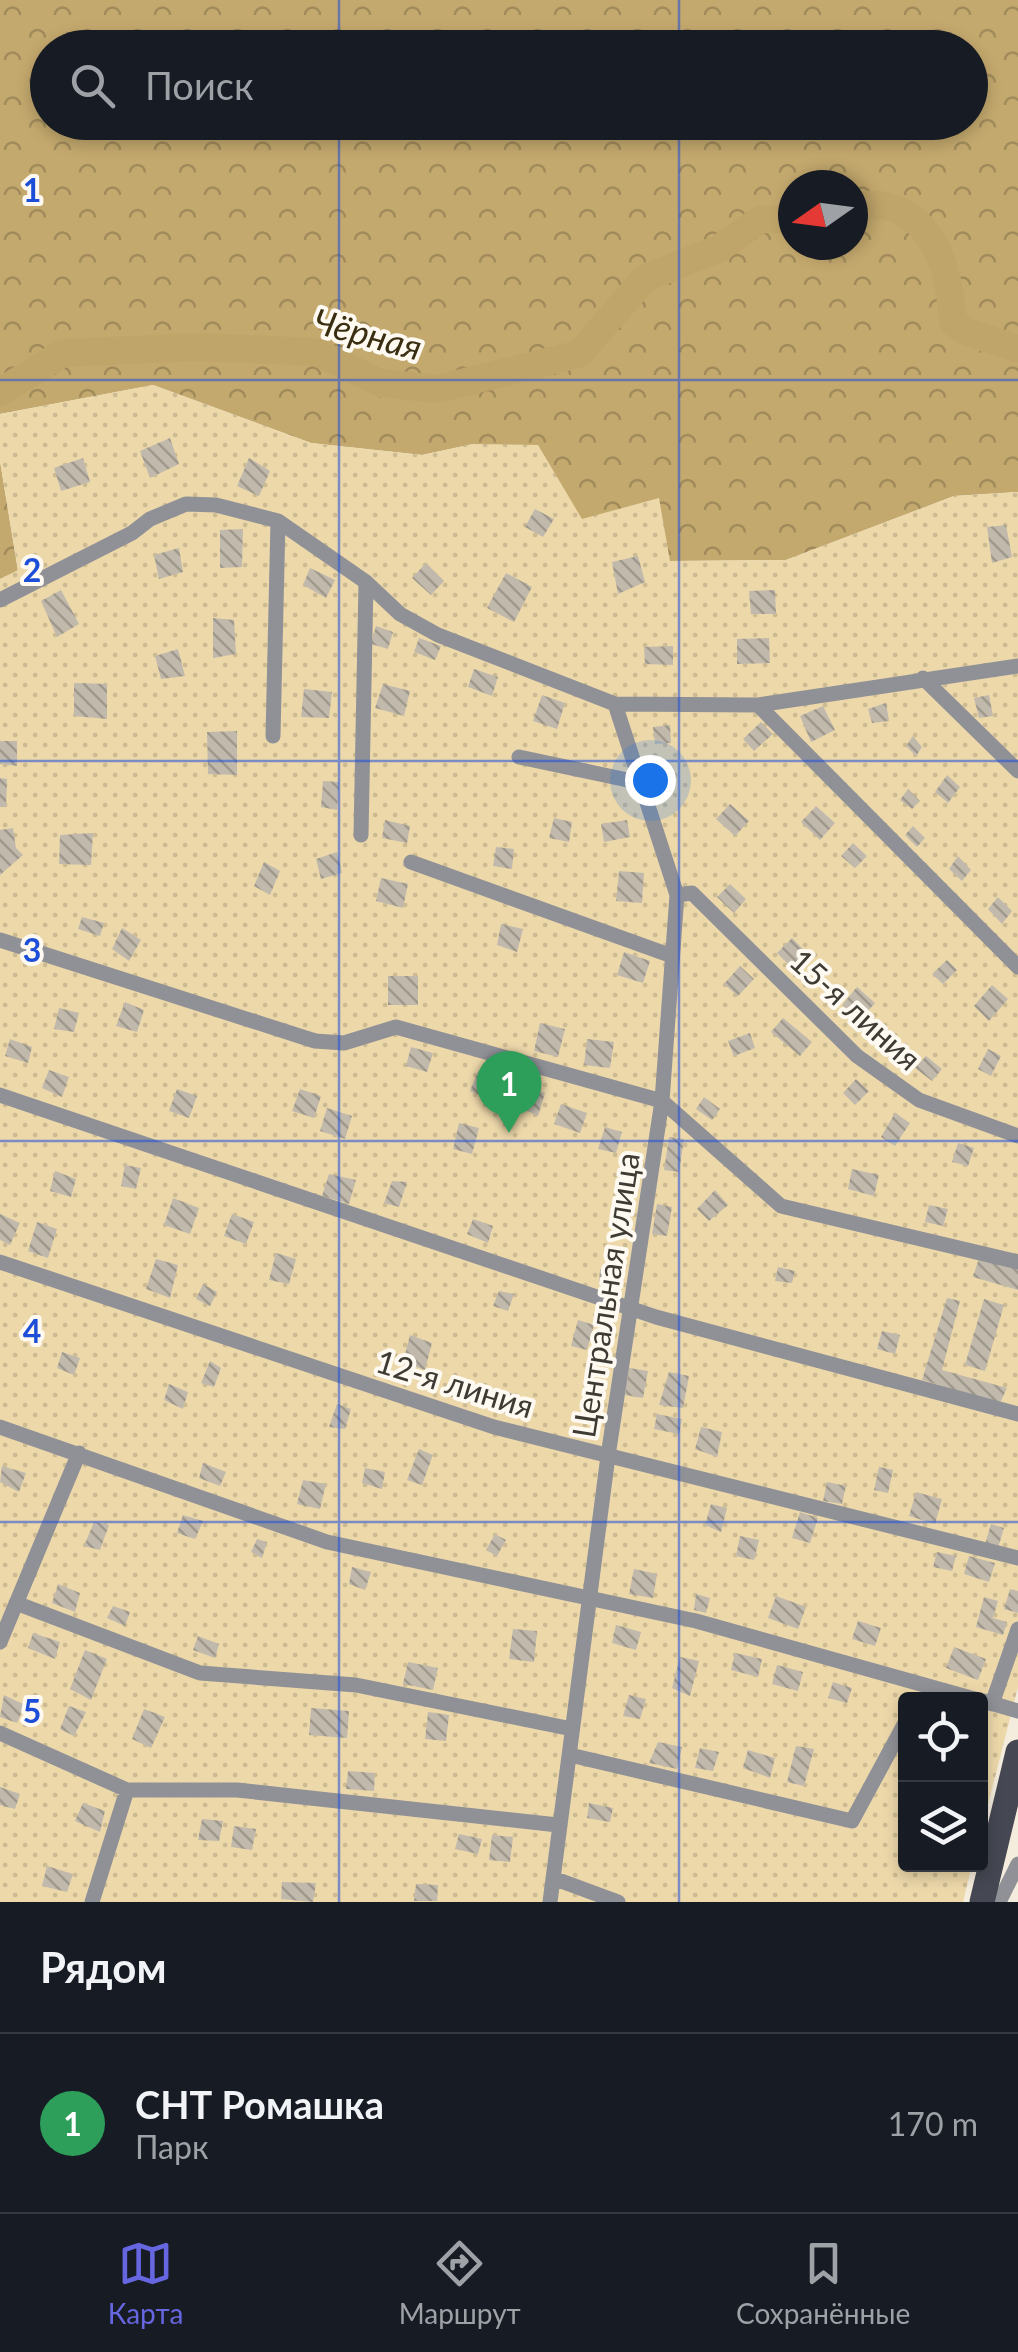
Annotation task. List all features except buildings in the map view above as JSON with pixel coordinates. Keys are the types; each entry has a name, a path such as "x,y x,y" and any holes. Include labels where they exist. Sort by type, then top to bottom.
{"main road":[{"path":"982,1902 1018,1752"}],"street":[{"path":"0,600 132,533 150,519 186,504 216,505 278,520 366,582 400,614 438,635 615,704 758,705 1018,666"},
{"path":"273,736 278,520"},
{"path":"361,835 366,582"},
{"path":"923,678 1018,771"},
{"name":"Центральная улица","path":"550,1902 608,1456 634,1306 662,1101 678,895 615,704"},
{"path":"758,705 1018,967"},
{"path":"518,757 638,782"},
{"path":"411,862 672,956"},
{"name":"15-я линия","path":"678,895 692,894 857,1056 903,1089 919,1100 1018,1136"},
{"path":"0,940 315,1041 344,1043 396,1027 662,1101 780,1206 1018,1262"},
{"path":"0,1095 634,1306 656,1317 1018,1414"},
{"name":"12-я линия","path":"0,1262 494,1427 1018,1558"},
{"path":"0,1427 328,1542 590,1602 696,1621 953,1692"},
{"path":"0,1642 79,1453"},
{"path":"16,1603 200,1673 356,1685 572,1729"},
{"path":"988,1693 1018,1630"},
{"path":"922,1692 926,1684"},
{"path":"988,1702 1018,1711"},
{"path":"0,1733 126,1790 237,1790 558,1825"},
{"path":"570,1755 852,1820 898,1736"},
{"path":"92,1902 126,1790"},
{"path":"999,1902 1018,1864"},
{"path":"553,1878 618,1902"}],"green space":[{"path":"0,0 1018,0 1018,492 954,496 786,560 669,561 581,519 473,444 422,455 311,443 153,385 0,414"},
{"path":"0,461 18,571 0,579"}],"shaded area":[{"path":"153,385 311,443 422,455 473,444 538,445 582,519 659,498 670,561 786,560 954,496 1018,492 1018,1687 988,1805 988,1692 898,1692 898,1872 970,1872 963,1902 0,1902 0,579 18,570 0,461 0,414"}],"waterway":[{"name":"Чёрная","path":"868,205 899,210 916,221 929,237 946,276 953,322 967,332 1018,349"},
{"name":"Чёрная","path":"0,392 63,353 199,347 316,352 380,383 437,389 579,354 645,278 718,249 761,219 778,220"}],"place":[{"name":"СНТ Ромашка","path":"509,1133"}]}
